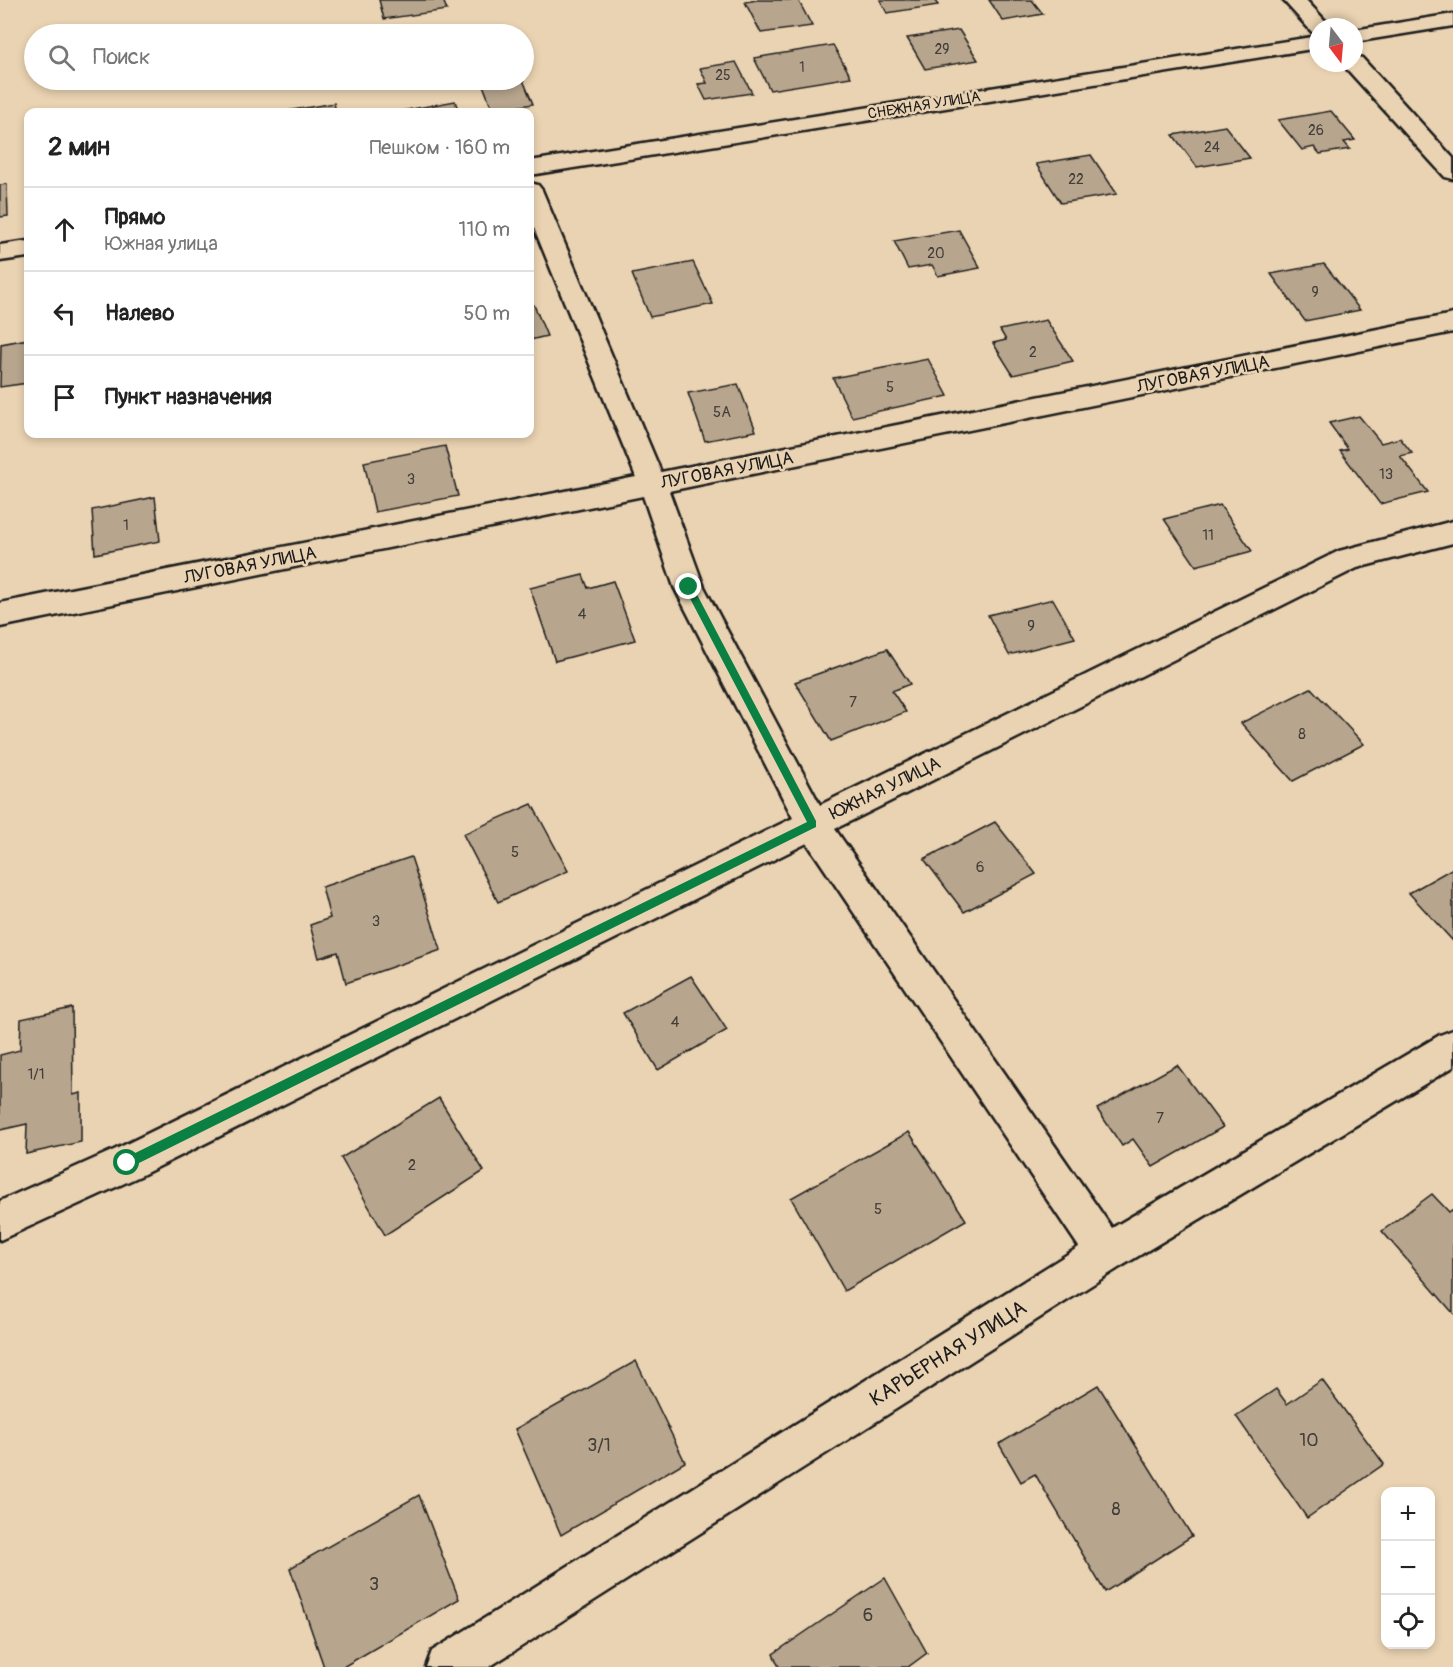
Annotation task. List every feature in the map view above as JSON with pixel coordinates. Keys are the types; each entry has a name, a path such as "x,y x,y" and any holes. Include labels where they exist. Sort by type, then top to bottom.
{"street":[{"path":"1294,0 1311,18"},
{"path":"1363,35 1453,20"},
{"name":"СНЕЖНАЯ УЛИЦА","path":"534,167 1309,43"},
{"path":"1362,72 1453,172"},
{"path":"534,200 653,485 689,587 813,824 1106,1253"},
{"path":"0,253 24,250"},
{"name":"ЛУГОВАЯ УЛИЦА","path":"0,615 1453,323"},
{"name":"ЮЖНАЯ УЛИЦА","path":"0,1221 127,1163 1349,559 1453,532"},
{"name":"КАРЬЕРНАЯ УЛИЦА","path":"448,1667 1106,1253 1453,1047"}],"building":[{"path":"379,0 443,0 447,10 384,19"},
{"path":"798,0 812,26 761,33 745,2"},
{"path":"880,0 935,0 938,5 887,13"},
{"path":"989,0 1032,0 1043,14 1003,21"},
{"path":"959,30 978,60 925,69 907,38"},
{"path":"833,45 851,77 770,90 754,58"},
{"path":"736,62 752,93 706,100 698,84 707,83 700,68"},
{"path":"485,90 527,90 533,104 510,108 492,108"},
{"path":"455,101 458,108 417,108"},
{"path":"334,103 335,108 305,108"},
{"path":"1331,111 1355,140 1344,142 1350,149 1320,154 1314,147 1302,150 1278,120"},
{"path":"1225,126 1250,158 1197,167 1173,135"},
{"path":"1091,155 1117,194 1061,203 1036,164"},
{"path":"7,184 8,216 0,217 0,185"},
{"path":"959,230 980,268 938,276 932,265 908,269 894,241"},
{"path":"693,262 713,304 650,317 632,274"},
{"path":"1324,264 1360,310 1305,321 1271,274"},
{"path":"534,305 547,336 534,339"},
{"path":"1046,320 1073,361 1013,375 993,343 1006,340 1000,330"},
{"path":"24,340 24,384 0,387 1,344"},
{"path":"928,359 948,396 852,417 833,378"},
{"path":"738,384 756,431 705,441 688,393"},
{"path":"1359,416 1381,443 1400,438 1412,453 1400,456 1428,492 1380,504 1340,451 1348,449 1329,423"},
{"path":"445,446 458,496 375,512 364,462"},
{"path":"155,497 160,541 95,554 92,510"},
{"path":"1220,505 1252,551 1196,566 1164,519"},
{"path":"583,575 588,588 613,581 635,640 555,661 530,588"},
{"path":"1053,599 1075,638 1009,655 988,615"},
{"path":"887,649 910,684 892,691 906,712 831,741 795,682"},
{"path":"1311,688 1364,744 1293,781 1241,723"},
{"path":"532,804 568,871 498,902 463,834"},
{"path":"995,822 1036,874 964,912 924,859"},
{"path":"411,857 441,950 346,983 338,952 319,958 310,925 330,918 322,887"},
{"path":"1453,868 1453,941 1409,893"},
{"path":"691,976 727,1030 658,1070 623,1013"},
{"path":"72,1008 73,1095 81,1093 81,1142 26,1154 27,1124 0,1130 0,1055 20,1050 21,1019"},
{"path":"1177,1065 1223,1127 1153,1167 1133,1139 1122,1146 1097,1109"},
{"path":"439,1098 484,1171 385,1235 341,1158"},
{"path":"909,1132 966,1220 844,1291 791,1198"},
{"path":"1432,1194 1449,1212 1453,1209 1453,1313 1382,1231"},
{"path":"636,1361 685,1462 561,1535 515,1429"},
{"path":"1322,1380 1384,1464 1307,1518 1236,1416 1276,1389 1287,1404"},
{"path":"1098,1385 1192,1536 1105,1592 1035,1474 1021,1482 999,1444"},
{"path":"419,1495 459,1599 343,1667 324,1667 290,1568"},
{"path":"885,1578 927,1653 908,1667 779,1667 773,1654"}],"route":[{"path":"127,1163 813,824 689,587"}]}
